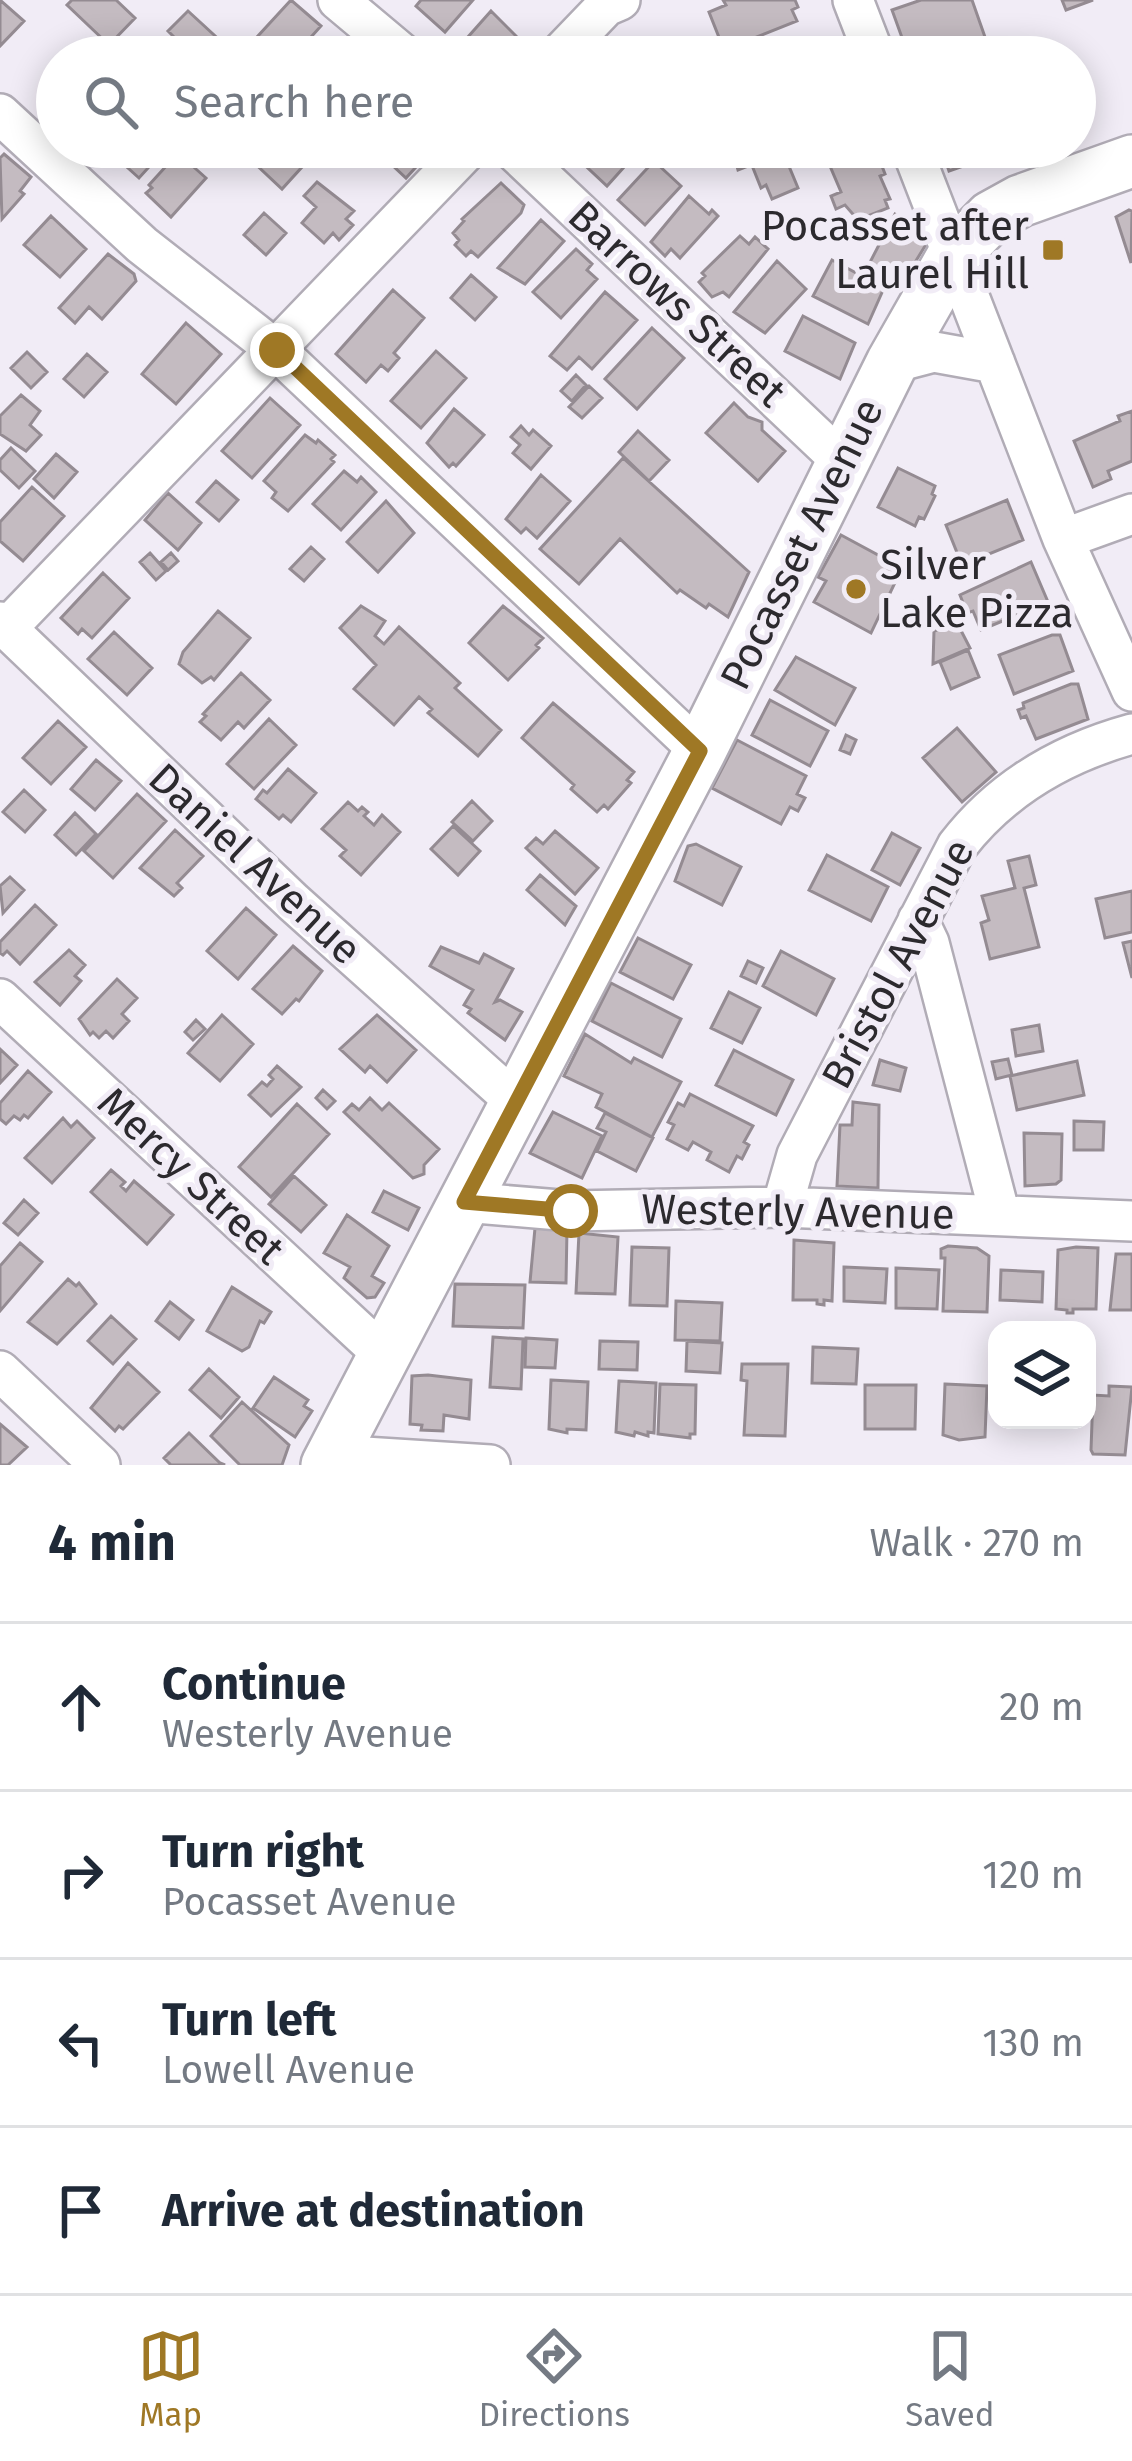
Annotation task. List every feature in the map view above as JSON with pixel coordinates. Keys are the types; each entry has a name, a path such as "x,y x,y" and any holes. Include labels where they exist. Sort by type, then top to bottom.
{"main road":[{"name":"Pocasset Avenue","path":"330,1460 700,751 892,363 953,256 991,217 1020,201 1132,161"}],"street":[{"path":"338,0 381,36"},
{"path":"577,36 606,6 620,0"},
{"path":"853,0 867,36"},
{"path":"0,115 36,148"},
{"path":"58,168 142,244 277,350 700,751"},
{"path":"3,625 450,168"},
{"name":"Barrows Street","path":"532,168 843,462"},
{"path":"919,168 1063,539 1132,691"},
{"path":"892,363 934,352 994,363"},
{"path":"1063,539 1132,514"},
{"name":"Daniel Avenue","path":"3,625 293,902 515,1101"},
{"name":"Bristol Avenue","path":"782,1208 796,1155 957,846 980,816 1052,764 1132,734"},
{"path":"918,920 929,943 1000,1215"},
{"name":"Mercy Street","path":"0,999 383,1354"},
{"name":"Westerly Avenue","path":"464,1202 571,1211 782,1208 1132,1220"},
{"path":"0,1371 100,1465"},
{"path":"330,1460 490,1465"}],"building":[{"path":"0,0 24,21 0,46"},
{"path":"72,0 116,0 135,18 118,36 100,36 67,5"},
{"path":"291,0 321,26 312,36 258,36"},
{"path":"421,0 473,0 445,32 416,6"},
{"path":"723,0 795,0 798,7 792,10 797,21 759,36 718,36 709,12 726,5"},
{"path":"921,0 972,0 985,36 901,36 892,10"},
{"path":"1062,0 1093,0 1066,10"},
{"path":"188,11 215,36 173,36 168,31"},
{"path":"491,11 516,36 469,36"},
{"path":"4,154 31,177 20,191 24,194 2,219 0,158"},
{"path":"128,168 148,168 139,178"},
{"path":"164,168 195,168 206,178 171,217 146,193 152,188 149,185"},
{"path":"260,168 301,168 282,189"},
{"path":"395,168 415,168 406,178"},
{"path":"588,168 623,168 607,186"},
{"path":"648,168 662,168 681,186 645,225 618,200"},
{"path":"753,168 790,168 798,188 772,199 766,185 761,188"},
{"path":"831,168 883,168 885,174 880,176 890,199 885,200 888,208 858,220 845,205 836,209 831,196 841,192"},
{"path":"317,182 354,211 346,219 353,225 339,240 333,233 324,243 302,223 316,207 304,196"},
{"path":"501,183 524,205 521,213 478,257 471,251 466,256 455,245 459,240 453,233"},
{"path":"689,196 718,216 680,258 671,249 665,256 651,242"},
{"path":"1132,211 1131,263 1116,217"},
{"path":"264,213 286,233 266,255 244,235"},
{"path":"895,214 926,230 930,238 901,285 867,268"},
{"path":"51,216 86,249 60,277 24,245"},
{"path":"541,220 564,241 525,284 498,268"},
{"path":"740,236 749,244 755,237 768,249 729,297 723,292 712,297 699,282 705,276 702,273"},
{"path":"576,249 592,264 587,270 597,279 561,318 533,292"},
{"path":"108,254 134,274 136,281 102,319 89,307 75,323 59,308"},
{"path":"832,260 884,288 868,324 813,296"},
{"path":"777,261 806,289 765,333 734,312"},
{"path":"471,275 496,297 475,320 451,298"},
{"path":"393,290 424,318 394,353 399,358 388,371 381,365 366,382 336,354"},
{"path":"605,292 637,320 592,369 579,357 567,370 550,356"},
{"path":"803,316 855,343 840,379 785,351"},
{"path":"186,323 221,354 176,404 142,374"},
{"path":"652,328 684,358 637,409 605,379"},
{"path":"436,351 466,378 421,428 391,401"},
{"path":"27,352 47,372 31,388 11,368"},
{"path":"87,354 107,372 84,397 64,379"},
{"path":"576,375 586,385 572,401 561,391"},
{"path":"589,386 602,398 582,418 569,407"},
{"path":"21,395 40,411 30,425 41,435 26,451 0,434 0,416"},
{"path":"270,398 300,425 252,478 222,451"},
{"path":"734,403 748,417 762,422 762,430 785,451 758,481 706,433"},
{"path":"454,409 484,435 456,466 449,467 427,443"},
{"path":"1132,411 1132,461 1108,471 1111,479 1093,487 1074,441"},
{"path":"521,426 551,446 531,469 513,453 520,445 511,437"},
{"path":"638,431 669,460 649,481 619,452"},
{"path":"305,435 335,455 334,462 288,511 272,498 276,492 264,481"},
{"path":"11,448 35,471 19,488 0,470 0,460"},
{"path":"56,454 77,472 54,498 34,479"},
{"path":"623,458 749,572 728,617 680,590 677,593 620,539 579,584 540,549"},
{"path":"898,468 935,486 924,519 919,517 915,526 878,507"},
{"path":"344,471 357,482 361,477 376,492 341,530 313,504"},
{"path":"541,475 570,501 537,538 526,528 521,533 506,519"},
{"path":"216,481 238,500 219,521 197,502"},
{"path":"32,487 64,516 23,561 0,541 0,522"},
{"path":"168,493 201,523 178,550 145,520"},
{"path":"1007,500 1023,540 962,565 946,525"},
{"path":"386,501 414,533 378,572 347,542"},
{"name":"Silver Lake Pizza","path":"841,535 902,568 871,633 814,602 826,581 818,577"},
{"path":"311,547 324,559 304,581 290,569"},
{"path":"150,553 166,571 156,580 140,562"},
{"path":"171,553 178,561 168,570 161,562"},
{"path":"1031,562 1048,602 981,630 960,595"},
{"path":"103,573 129,598 92,638 82,629 78,634 61,618"},
{"path":"361,606 385,621 375,636 384,644 399,627 460,683 455,688 501,730 478,756 428,713 432,709 419,697 394,725 354,689 376,665 340,628"},
{"path":"503,606 543,638 508,680 469,643"},
{"path":"218,611 250,638 214,680 211,677 202,683 179,664 183,652"},
{"path":"952,613 970,648 933,664 934,631 941,629 937,619"},
{"path":"114,632 152,668 127,695 88,659"},
{"path":"1060,635 1073,671 1014,694 999,655"},
{"path":"968,650 979,677 951,689 940,662"},
{"path":"796,657 855,688 835,725 775,690"},
{"path":"241,673 270,700 244,728 238,722 221,740 200,722"},
{"path":"1078,684 1088,719 1036,739 1026,716 1021,718 1018,710 1024,708 1023,703"},
{"path":"770,700 828,731 810,766 752,735"},
{"path":"553,703 634,772 627,780 631,783 608,809 604,805 597,812 522,738"},
{"path":"269,719 296,745 254,789 227,764"},
{"path":"58,721 86,747 51,784 23,758"},
{"path":"957,728 996,772 962,802 923,758"},
{"path":"846,735 856,740 850,754 840,750"},
{"path":"737,740 806,776 797,794 805,798 798,811 790,807 781,824 712,788"},
{"path":"96,760 121,781 95,810 71,789"},
{"path":"288,769 316,793 291,822 283,815 279,819 256,799"},
{"path":"24,790 45,810 25,832 3,812"},
{"path":"137,794 166,821 113,878 84,851"},
{"path":"472,801 492,821 473,841 452,822"},
{"path":"348,802 368,812 364,816 374,825 382,815 400,832 361,875 340,856 346,850 322,829"},
{"path":"75,813 96,834 76,855 55,835"},
{"path":"453,826 480,851 458,875 431,849"},
{"path":"175,830 203,856 177,883 182,888 174,896 140,868"},
{"path":"555,831 598,868 575,894 526,848 536,838 543,844"},
{"path":"892,833 920,848 900,885 872,870"},
{"path":"696,844 741,867 722,905 675,881 688,846"},
{"path":"827,855 888,887 871,921 809,890"},
{"path":"1029,856 1036,885 1024,888 1039,947 990,959 981,923 989,920 982,896 1015,888 1008,861"},
{"path":"540,875 576,906 565,925 527,890"},
{"path":"10,877 24,890 3,913 0,886"},
{"path":"1132,891 1132,932 1105,938 1096,899"},
{"path":"35,905 56,925 20,964 7,951 0,953 0,942"},
{"path":"246,908 276,935 238,979 207,951"},
{"path":"638,938 691,965 673,999 620,972"},
{"path":"1132,941 1132,978 1123,943"},
{"path":"293,946 322,971 282,1014 253,989"},
{"path":"441,947 479,963 484,954 513,969 495,1002 500,1000 522,1012 505,1040 468,1013 471,1009 464,1005 473,990 430,966"},
{"path":"69,950 85,965 75,976 81,981 60,1005 35,982"},
{"path":"781,951 834,979 816,1015 763,986"},
{"path":"748,961 763,968 756,983 741,976"},
{"path":"117,979 137,998 122,1014 129,1021 113,1038 106,1031 99,1038 93,1032 90,1035 79,1019"},
{"path":"611,983 681,1019 662,1057 592,1021"},
{"path":"729,992 760,1008 742,1043 711,1028"},
{"path":"222,1015 253,1044 220,1081 188,1053"},
{"path":"377,1015 416,1050 387,1082 370,1066 365,1072 340,1049"},
{"path":"196,1020 205,1029 193,1040 185,1032"},
{"path":"1039,1025 1043,1051 1016,1056 1012,1030"},
{"path":"585,1034 631,1063 634,1058 681,1082 652,1137 596,1107 602,1094 564,1076"},
{"path":"0,1049 17,1065 0,1083"},
{"path":"734,1050 793,1080 776,1115 716,1085"},
{"path":"1008,1059 1012,1075 996,1079 992,1062"},
{"path":"880,1060 906,1068 900,1091 873,1085"},
{"path":"1077,1061 1084,1095 1017,1110 1010,1076"},
{"path":"277,1066 301,1087 271,1116 249,1095 262,1082 267,1086"},
{"path":"28,1071 51,1092 28,1118 14,1116 6,1124 0,1119 0,1103"},
{"path":"323,1090 335,1101 327,1109 316,1098"},
{"path":"690,1094 753,1126 742,1159 737,1156 729,1172 707,1160 711,1152 693,1142 688,1150 667,1139 674,1125 668,1122 678,1103 684,1106"},
{"path":"370,1098 382,1110 389,1103 439,1149 424,1165 424,1174 413,1178 344,1112 352,1104 359,1110"},
{"path":"853,1102 879,1105 878,1188 837,1186 840,1125 852,1125"},
{"path":"297,1104 329,1134 271,1197 239,1167"},
{"path":"553,1112 602,1136 582,1178 530,1153"},
{"path":"605,1113 653,1138 636,1171 597,1151 606,1132 597,1128"},
{"path":"63,1118 71,1127 77,1121 94,1138 52,1183 25,1158"},
{"path":"1074,1121 1104,1122 1103,1150 1074,1150"},
{"path":"1024,1133 1062,1134 1061,1180 1056,1184 1025,1186"},
{"path":"111,1170 125,1182 121,1186 126,1191 134,1181 173,1215 147,1244 91,1192"},
{"path":"294,1176 326,1205 301,1232 269,1204"},
{"path":"384,1191 419,1208 408,1230 373,1212"},
{"path":"24,1200 38,1213 18,1235 4,1223"},
{"path":"347,1215 389,1246 372,1276 384,1283 375,1297 367,1298 344,1278 350,1267 324,1253"},
{"path":"535,1228 567,1229 566,1283 530,1282"},
{"path":"579,1233 618,1237 615,1294 576,1293"},
{"path":"794,1240 834,1243 832,1301 824,1300 824,1305 817,1300 793,1300"},
{"path":"20,1243 42,1262 0,1311 0,1266"},
{"path":"632,1247 669,1248 667,1306 630,1305"},
{"path":"977,1248 989,1256 987,1312 943,1311 945,1258 941,1258 941,1249"},
{"path":"1098,1248 1096,1309 1067,1313 1056,1309 1058,1250"},
{"path":"1116,1254 1132,1254 1132,1310 1110,1310"},
{"path":"844,1267 887,1269 885,1303 844,1301"},
{"path":"896,1268 939,1270 937,1309 896,1308"},
{"path":"1001,1270 1043,1272 1042,1302 1000,1300"},
{"path":"68,1279 76,1286 79,1283 96,1304 57,1344 28,1322"},
{"path":"455,1284 525,1285 523,1328 453,1326"},
{"path":"232,1287 271,1312 242,1351 207,1331"},
{"path":"676,1301 722,1303 720,1341 675,1340"},
{"path":"170,1302 193,1320 179,1339 156,1321"},
{"path":"111,1316 136,1339 113,1364 88,1341"},
{"path":"493,1337 523,1339 521,1389 490,1387"},
{"path":"526,1338 557,1340 555,1368 525,1367"},
{"path":"600,1341 638,1342 637,1370 599,1369"},
{"path":"687,1341 722,1343 720,1373 686,1371"},
{"path":"813,1347 858,1349 856,1384 812,1383"},
{"path":"128,1363 159,1392 123,1429 119,1426 115,1431 91,1408"},
{"path":"742,1364 788,1364 785,1436 744,1435 747,1381 741,1380"},
{"path":"209,1369 239,1397 221,1418 190,1390"},
{"path":"412,1376 471,1380 469,1419 444,1415 443,1431 410,1424"},
{"path":"274,1377 308,1400 304,1406 312,1411 295,1437 253,1408"},
{"path":"551,1380 588,1382 586,1430 549,1429"},
{"path":"619,1381 656,1383 654,1433 616,1432"},
{"path":"660,1384 696,1385 695,1434 690,1438 658,1434"},
{"path":"945,1384 987,1386 985,1437 959,1440 943,1435"},
{"path":"865,1385 916,1385 915,1429 865,1429"},
{"path":"1109,1386 1132,1387 1125,1455 1093,1454 1091,1450 1096,1395 1109,1396"},
{"path":"242,1402 289,1445 282,1465 240,1465 211,1436"},
{"path":"0,1424 27,1447 8,1465 0,1465"},
{"path":"189,1433 225,1465 171,1465 164,1458"}],"place":[{"name":"Pocasset after Laurel Hill","path":"1053,250"},
{"name":"Silver Lake Pizza","path":"856,589"}],"route":[{"path":"277,350 700,751 464,1202 571,1211"}]}
